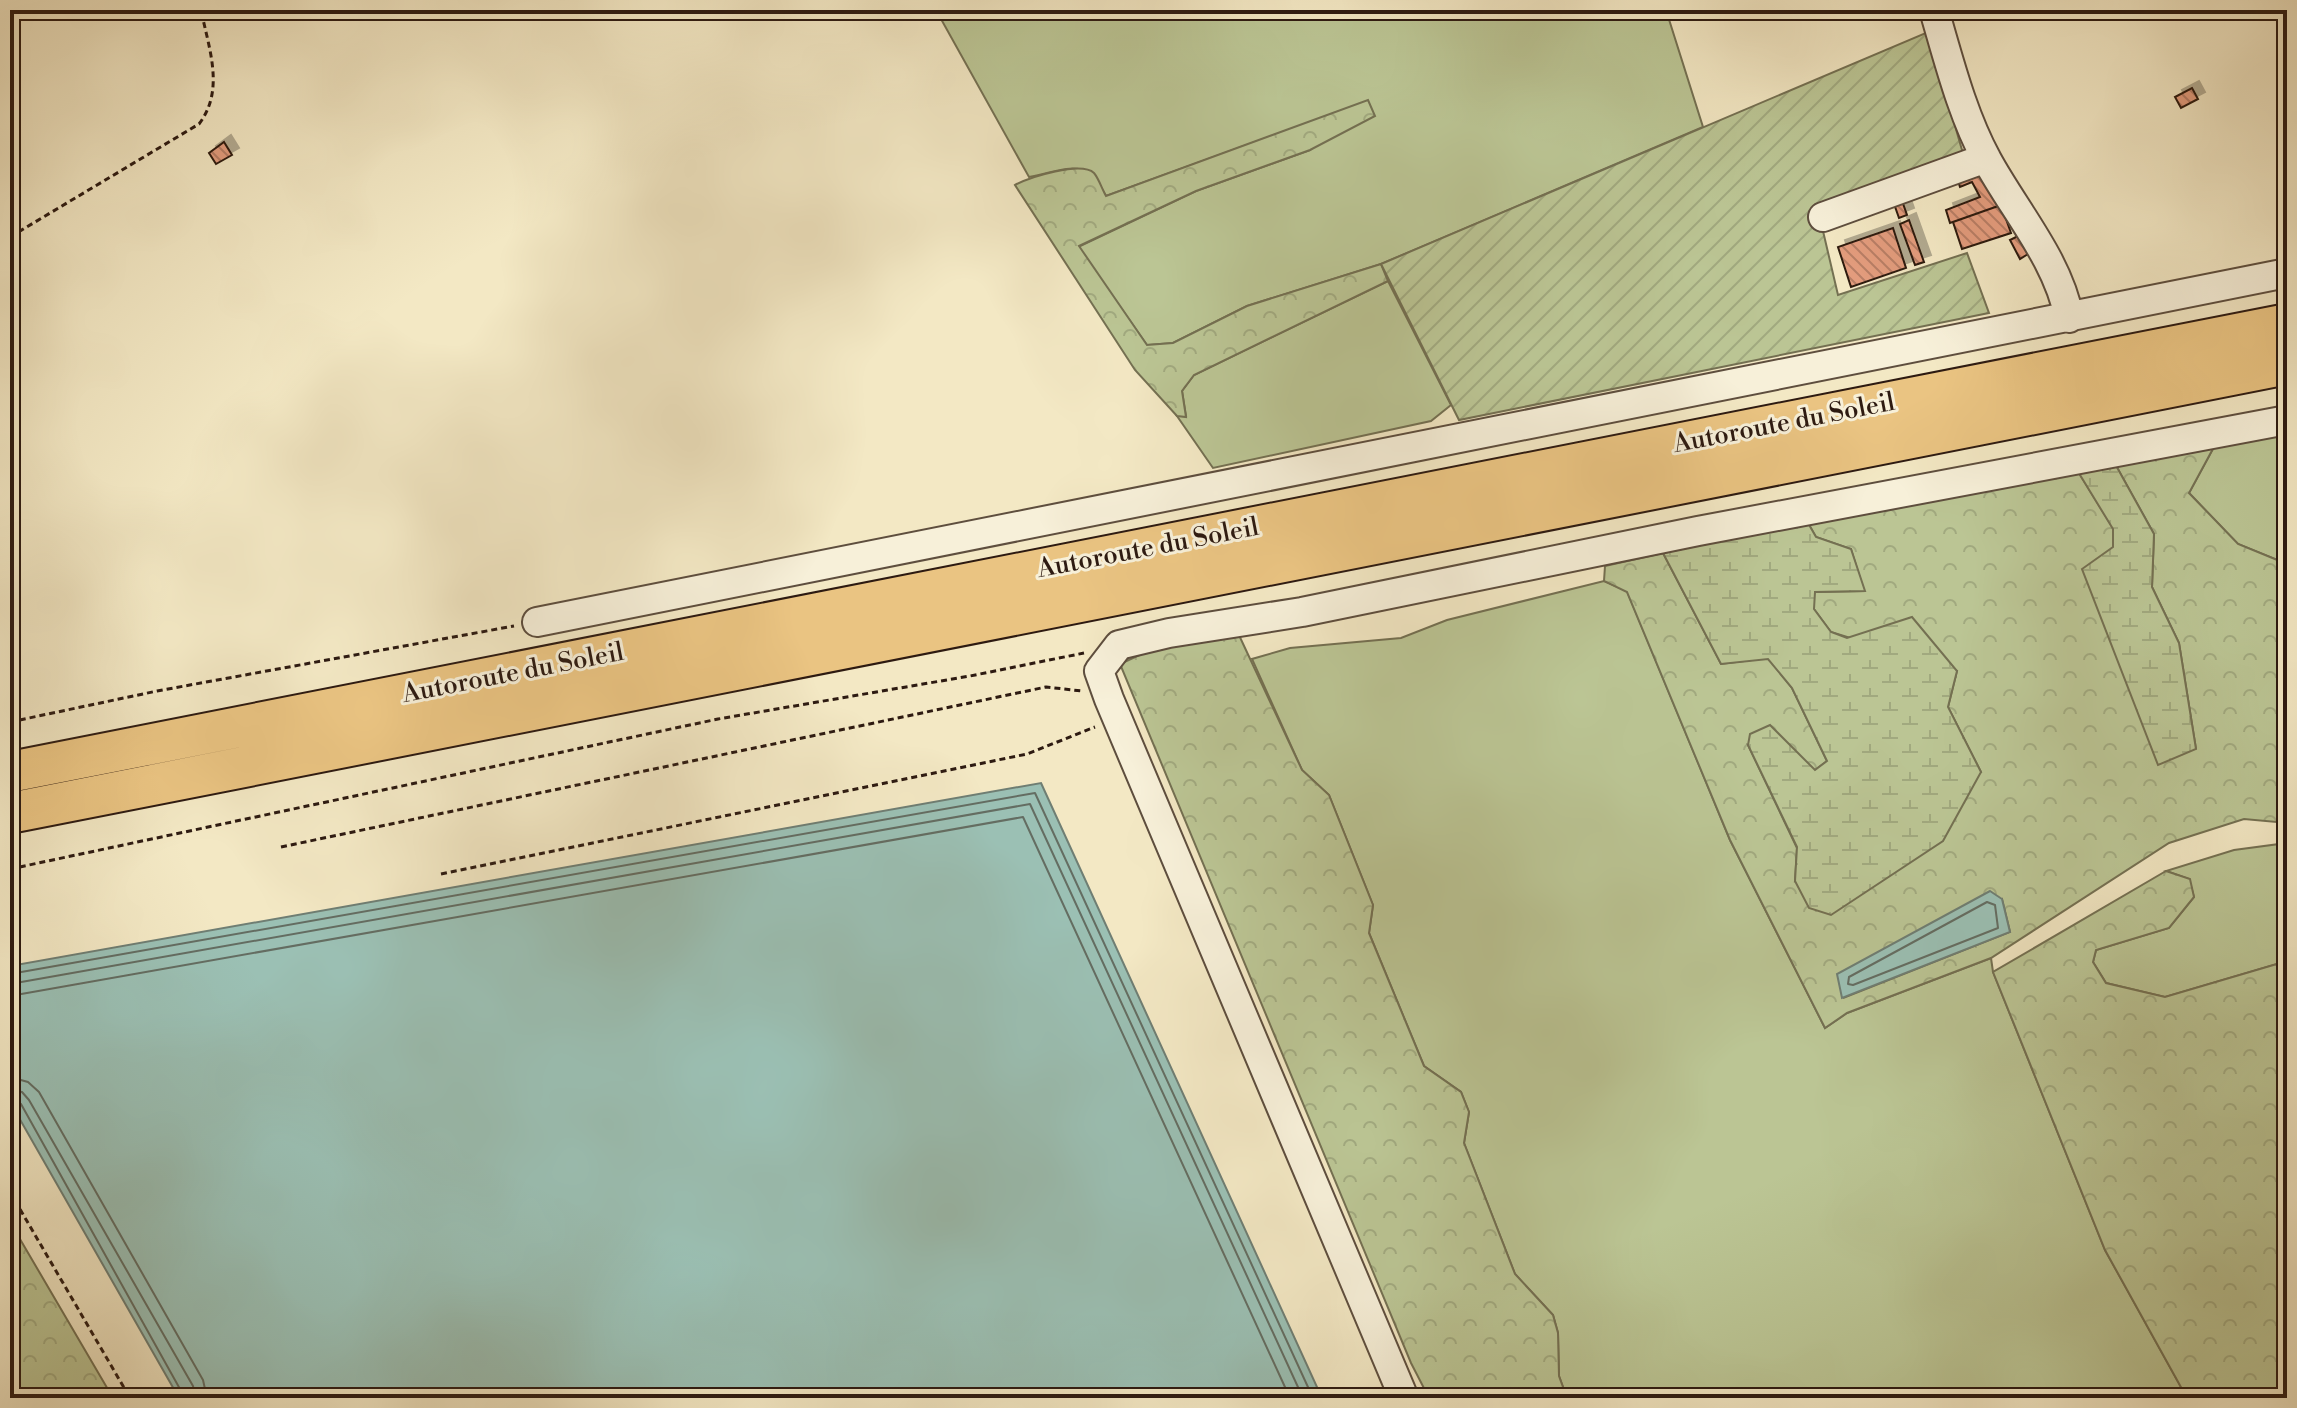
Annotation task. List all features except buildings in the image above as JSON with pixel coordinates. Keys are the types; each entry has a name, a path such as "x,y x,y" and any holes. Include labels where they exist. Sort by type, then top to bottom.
{"highway":[{"name":"Autoroute du Soleil","path":"10,772 2287,324"},
{"name":"Autoroute du Soleil","path":"10,813 2287,364"}],"street":[{"path":"1934,10 1962,103 1986,158 2049,265 2066,308"},
{"path":"1823,217 1986,158"},
{"path":"537,622 2066,308 2287,273"},
{"path":"1404,1398 1330,1215 1113,709 1099,671 1119,645 1169,633 1302,612 1698,531 2287,420"}],"path":[{"path":"10,237 199,124 211,108 215,81 201,10"},
{"path":"10,722 157,691 537,622"},
{"path":"10,869 718,719 970,676 1119,645"},
{"path":"281,847 1046,687 1084,691 1113,709"},
{"path":"441,874 1027,754 1113,709"},
{"path":"10,1192 130,1398"}],"green space":[{"path":"936,10 1666,10 1703,127 1381,264 1247,306 1173,343 1147,345 1078,247 1196,191 1310,150 1368,101 1106,196 1091,175 1083,170 1065,169 1029,177"},
{"path":"1928,32 1964,157 1819,214 1838,295 1967,253 1989,313 1459,420 1381,264"},
{"path":"1368,100 1375,116 1310,150 1196,191 1079,246 1147,345 1173,343 1247,306 1381,264 1388,281 1194,375 1182,391 1186,417 1177,416 1135,370 1015,185 1067,169 1087,170 1096,175 1106,196"},
{"path":"1388,281 1451,405 1431,421 1213,468 1177,416 1186,416 1182,391 1194,375"},
{"path":"2287,432 2287,564 2238,544 2189,493 2215,445"},
{"path":"2215,445 2189,493 2238,544 2287,564 2287,823 2244,819 2169,843 1991,958 1847,1013 1825,1028 1730,840 1627,592 1604,581 1605,566 1663,553 1721,664 1768,658 1792,688 1827,761 1815,770 1748,745 1797,848 1795,881 1981,772 1948,707 1957,671 1831,632 1814,609 1814,592 1864,591 1851,549 1816,537 1808,523 2077,470 2113,528 2114,547 2196,749 2179,643 2152,587 2154,534 2114,462","holes":["2002,899 2010,932 1843,998"]},
{"path":"2114,462 2154,534 2152,587 2179,643 2196,749 2158,765 2082,569 2113,547 2113,529 2077,470"},
{"path":"1808,523 1816,537 1851,549 1865,591 1815,592 1814,609 1831,632 1847,638 1912,617 1957,671 1948,707 1981,772 1943,841 1831,915 1809,908 1795,881 1797,847 1748,745 1750,734 1770,725 1815,770 1827,761 1792,688 1768,659 1721,664 1663,553"},
{"path":"1604,581 1627,591 1730,840 1825,1028 1847,1013 1991,958 1993,972 2105,1250 2187,1398 1567,1398 1559,1376 1558,1333 1553,1315 1515,1274 1464,1143 1469,1112 1461,1092 1424,1066 1369,933 1373,905 1329,795 1302,770 1252,659 1290,648 1401,638 1447,620"},
{"path":"1238,633 1302,770 1329,795 1373,905 1369,933 1424,1066 1461,1092 1469,1112 1464,1143 1515,1274 1553,1315 1558,1333 1559,1376 1567,1398 1429,1398 1411,1363 1120,664 1159,646"},
{"path":"2287,843 2287,961 2165,997 2106,983 2093,962 2096,950 2169,928 2194,897 2189,879 2166,871 2234,850"},
{"path":"2166,871 2190,879 2194,897 2169,928 2096,950 2093,962 2106,983 2165,997 2287,961 2287,1393 2274,1398 2187,1398 2105,1250 1993,972"},
{"path":"10,1222 113,1398 10,1398"}],"water":[{"path":"1041,783 1322,1398 179,1398 10,1102 10,966"},
{"path":"1990,891 2002,899 2010,932 1842,998 1837,974"}]}
